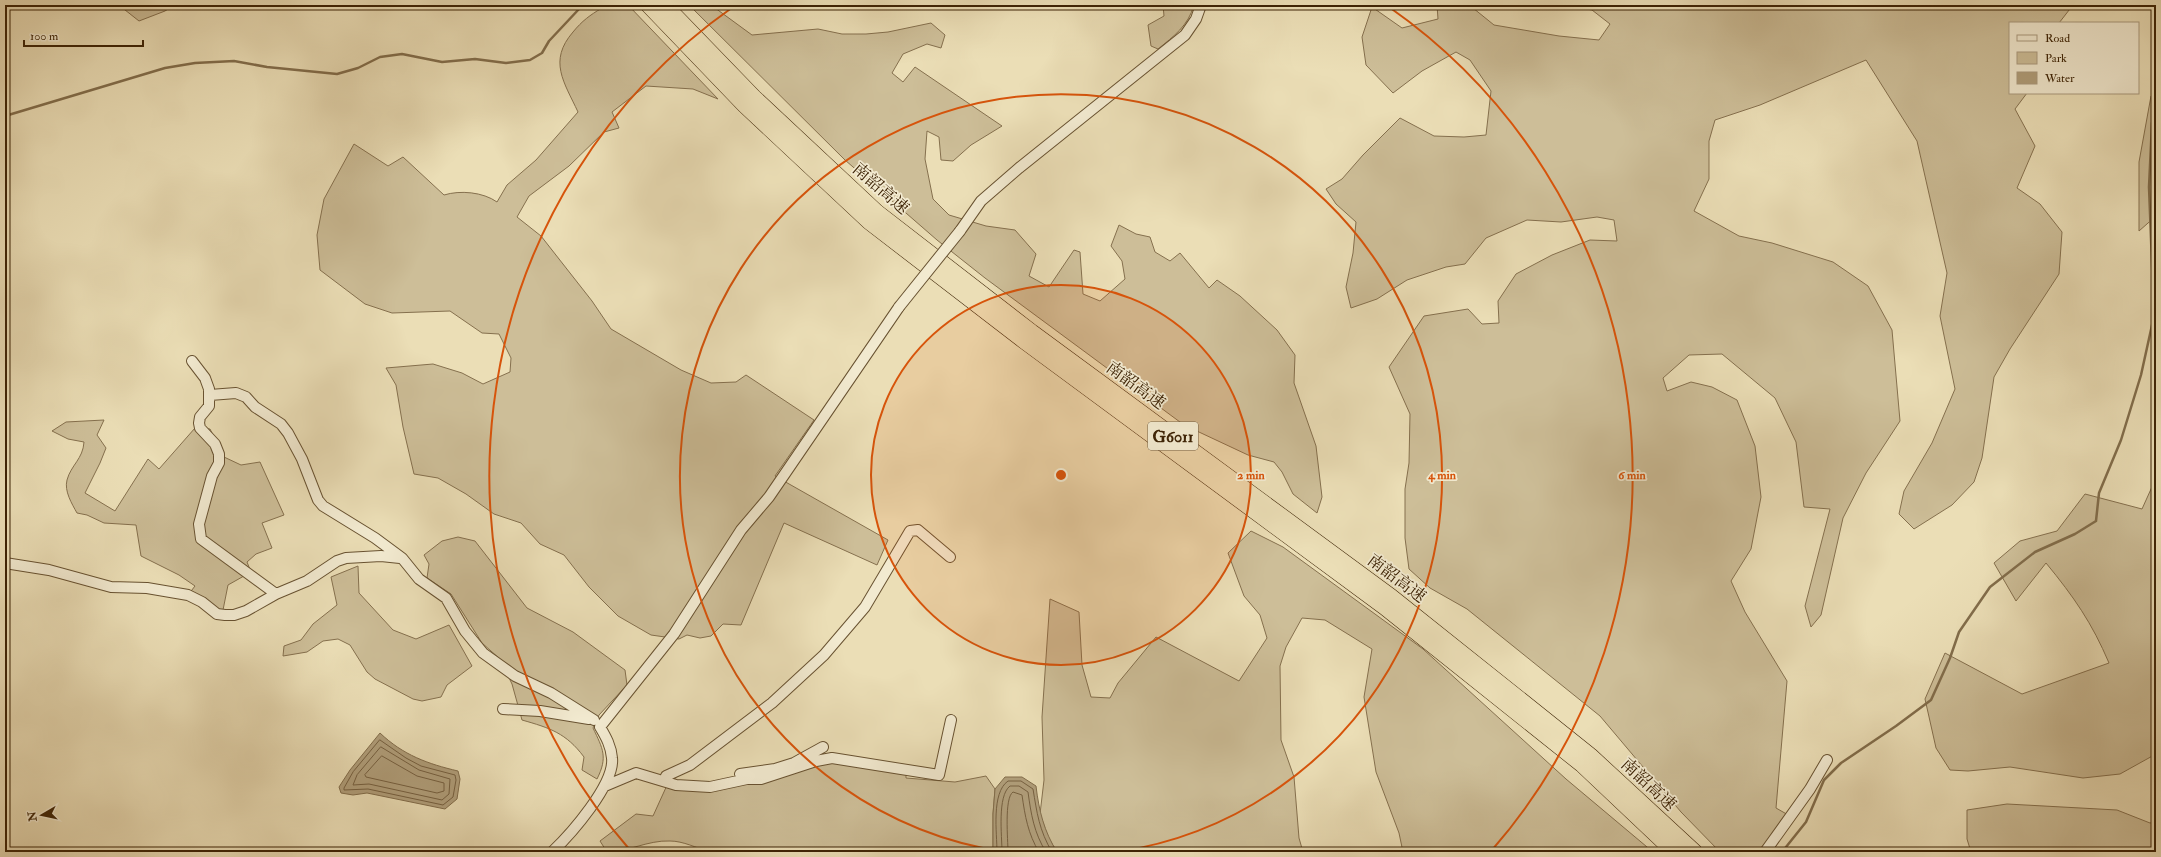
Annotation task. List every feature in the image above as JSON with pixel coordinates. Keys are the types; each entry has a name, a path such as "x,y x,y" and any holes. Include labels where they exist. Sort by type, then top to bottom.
{"highway":[{"name":"南韶高速","path":"648,5 745,106 869,222 1025,342 1384,607 1582,765 1674,852"},
{"name":"南韶高速","path":"664,5 754,98 877,212 1032,332 1392,597 1590,755 1695,852"}],"street":[{"path":"597,723 674,634 741,530 769,497 899,307 960,231 981,201 1185,35 1196,19 1202,5"},
{"path":"192,361 205,378 210,395 208,406 200,417 200,428 215,444 219,454 219,463 212,476 199,524 201,539 276,594"},
{"path":"210,395 236,393 246,397 256,407 281,424 288,433 302,459 318,500 323,506 375,538 402,558 419,579 446,598 465,631 483,653 515,676 551,693 597,723 608,740 612,759 610,775 605,786 567,838 552,852"},
{"path":"666,776 690,765 767,707 824,655 865,607 910,531 918,530 950,557"},
{"path":"5,563 49,570 111,587 152,588 188,595 202,602 217,614 234,615 276,594 307,581 337,561 346,558 392,556 402,558"},
{"path":"503,708 540,711 597,723"},
{"path":"636,773 676,785 710,787 747,779 761,779 816,761 832,758 939,775 951,720"},
{"path":"605,786 636,773 651,771 666,776 703,781 775,769 794,763 823,747"},
{"path":"1764,852 1810,789 1827,760"}],"green space":[{"path":"174,5 165,11 139,21 120,6"},
{"path":"599,5 628,5 718,99 693,89 646,86 612,112 619,128 604,132 569,166 529,196 517,217 541,236 592,301 611,329 681,370 711,383 736,382 746,375 814,420 775,476 888,540 877,565 784,523 741,625 723,624 711,636 700,638 687,635 679,639 651,635 618,616 589,587 564,555 540,544 521,523 494,514 466,494 438,478 414,474 403,427 396,385 386,368 433,364 462,373 483,384 510,372 511,358 499,334 482,333 450,311 392,313 365,304 320,270 317,235 324,199 354,144 388,166 403,157 444,195 464,192 485,196 497,202 507,185 536,160 578,112 561,72 561,53 565,43 576,28 586,18 602,8"},
{"path":"689,5 711,5 752,35 818,29 842,34 866,34 888,32 931,23 945,35 941,48 927,44 903,54 892,73 903,82 915,67 1002,126 971,145 953,161 941,160 939,137 927,131 925,159 933,199 949,215 986,226 1015,230 1036,254 1029,276 1049,287 1074,250 1080,252 1083,294 1100,301 1125,279 1122,261 1111,246 1119,225 1136,234 1150,237 1155,252 1170,261 1180,253 1209,288 1217,280 1240,296 1277,330 1295,355 1294,383 1316,446 1322,497 1317,513 1293,494 1282,472 1274,462 1248,455 1184,425 985,278 937,240 845,160"},
{"path":"1163,5 1194,5 1184,25 1175,35 1158,49 1151,46 1148,25 1164,16"},
{"path":"1437,5 1473,5 1473,8 1494,25 1559,36 1599,40 1610,24 1592,10 1563,5 2073,5 2060,22 2009,22 2009,94 2026,94 2015,109 2035,146 2017,188 2040,204 2062,232 2059,274 2010,349 1994,377 1982,458 1974,482 1952,505 1914,529 1899,514 1904,491 1932,443 1955,389 1940,316 1947,273 1917,141 1866,60 1760,105 1715,120 1709,141 1709,179 1694,211 1739,236 1772,243 1833,262 1868,286 1892,330 1900,421 1866,473 1843,518 1821,615 1811,627 1805,606 1830,509 1804,507 1796,442 1775,398 1722,354 1689,355 1663,378 1667,391 1691,382 1712,387 1737,400 1755,446 1761,497 1751,549 1731,581 1745,612 1787,681 1776,808 1790,816 1765,852 1720,852 1681,812 1600,716 1467,609 1430,588 1409,569 1405,538 1405,489 1409,463 1410,414 1389,367 1424,316 1468,309 1482,324 1499,323 1498,301 1516,274 1552,255 1590,240 1617,241 1614,220 1597,217 1561,222 1527,220 1486,238 1465,264 1446,267 1407,280 1377,299 1351,308 1346,287 1353,253 1356,222 1336,204 1326,189 1342,179 1363,155 1400,118 1434,136 1464,137 1486,135 1491,91 1470,60 1456,52 1422,71 1393,93 1366,65 1362,37 1372,7 1402,28 1438,19"},
{"path":"2156,91 2156,216 2139,231 2139,162 2151,96"},
{"path":"104,420 97,435 106,448 85,493 115,511 148,459 159,469 195,428 210,429 224,457 241,465 260,462 284,515 262,523 272,548 256,554 247,562 251,572 228,585 222,615 188,595 195,586 179,575 141,556 136,525 104,523 87,515 77,513 69,497 66,484 71,470 79,458 84,442 68,439 52,431 66,422"},
{"path":"2156,478 2156,754 2120,774 2083,778 2010,767 1968,771 1950,770 1936,748 1925,699 1945,653 2022,694 2109,663 2096,635 2082,611 2046,563 2016,601 1994,563 2020,541 2057,531 2085,494 2142,509"},
{"path":"1251,531 1283,547 1423,649 1566,779 1653,852 1403,852 1399,833 1376,772 1364,697 1372,649 1325,620 1302,618 1286,647 1280,666 1281,740 1294,777 1299,838 1303,852 1057,852 1048,837 1040,814 1044,780 1042,717 1050,599 1079,612 1082,665 1091,697 1110,698 1118,683 1156,637 1239,681 1267,638 1260,615 1244,596 1228,553"},
{"path":"458,537 475,541 527,608 573,632 625,670 627,685 599,715 593,728 603,753 602,765 597,779 582,770 584,757 571,742 557,732 522,720 512,684 500,659 482,643 451,594 427,578 429,564 424,555 442,541"},
{"path":"358,566 359,593 393,630 416,639 449,625 472,666 447,685 441,697 422,701 413,699 375,679 367,672 350,645 338,639 323,641 307,652 283,656 284,646 301,640 313,624 337,605 331,577"},
{"path":"816,761 906,771 906,778 955,782 986,776 995,789 993,814 993,852 709,852 685,843 662,841 607,852 600,841 636,814 653,816 668,783 693,787"},
{"path":"2007,804 2117,810 2150,823 2156,822 2156,852 1971,852 1967,839 1967,810"}],"water":[{"path":"380,733 389,741 416,758 458,771 460,779 457,799 445,809 367,793 353,795 341,793 339,787 350,770"},
{"path":"1005,777 1022,777 1036,786 1043,820 1057,852 993,852 993,814 995,789"}],"waterway":[{"path":"5,116 165,68 195,63 234,61 267,67 337,74 358,68 380,57 402,54 442,62 475,59 506,63 530,60 542,53 549,41 579,9"},
{"path":"1782,852 1806,822 1824,780 1841,763 1896,726 1931,700 1950,658 1959,632 1990,587 2035,552 2075,534 2096,521 2099,493 2121,440 2141,375 2154,316 2149,187 2152,123 2156,108"}]}
